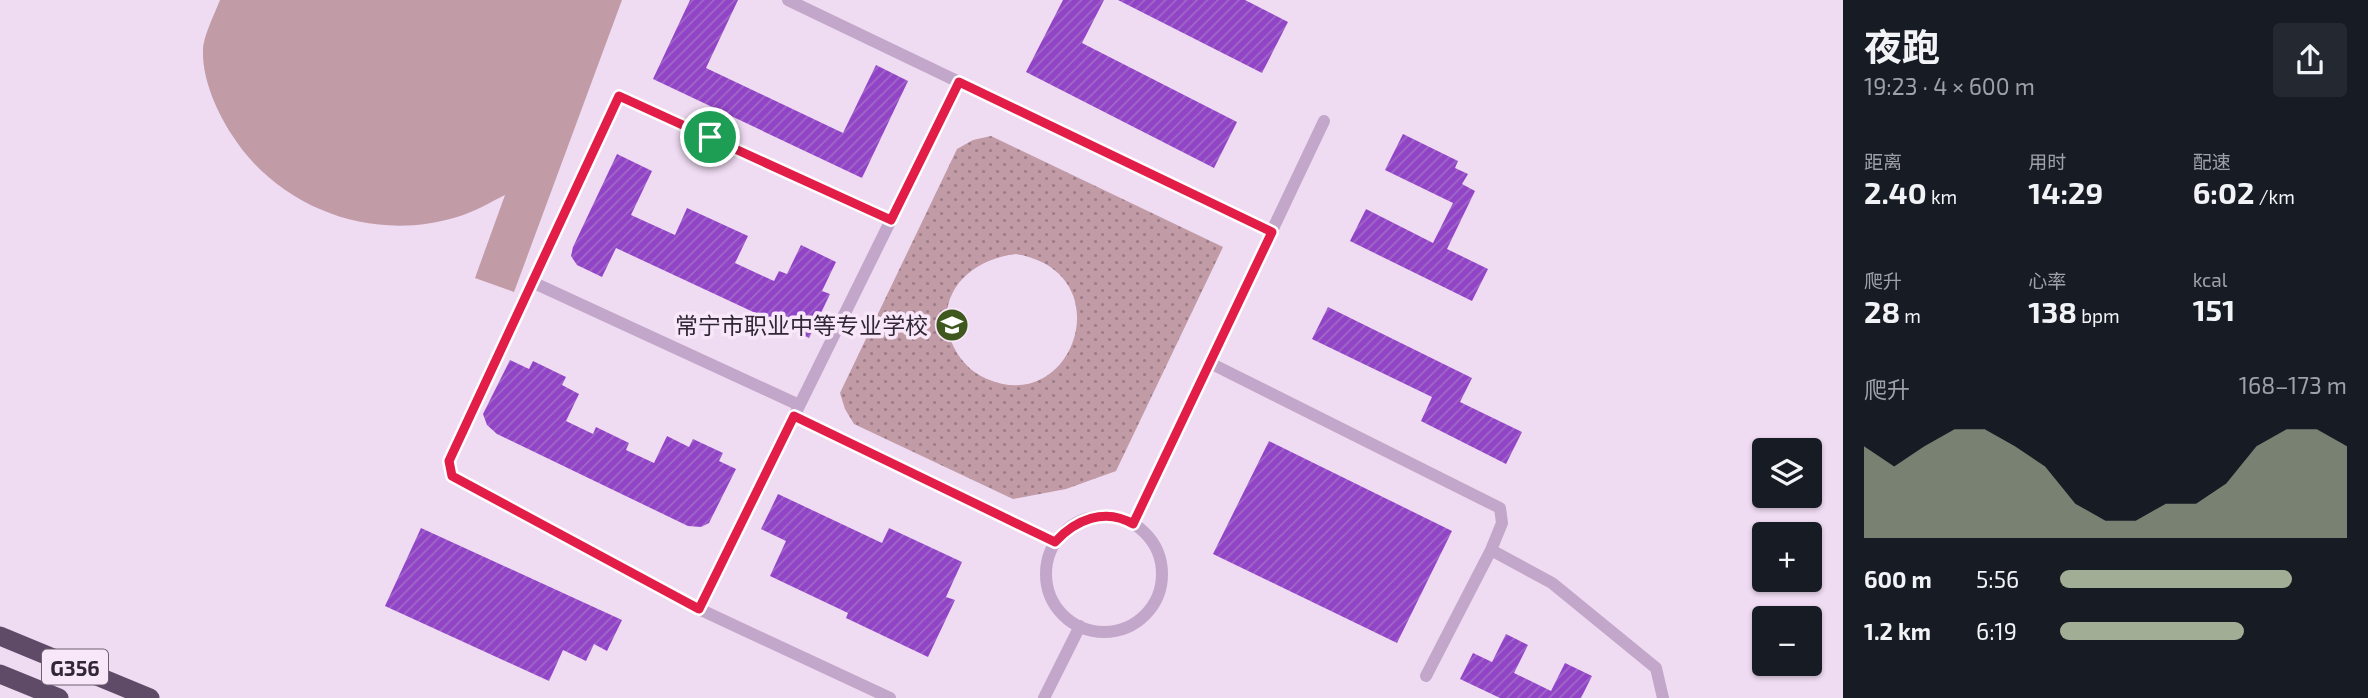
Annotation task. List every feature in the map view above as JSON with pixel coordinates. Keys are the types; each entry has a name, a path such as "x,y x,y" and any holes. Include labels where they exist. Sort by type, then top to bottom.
{"highway":[{"name":"G356","path":"0,636 150,698"},
{"name":"G356","path":"0,674 59,698"}],"lane":[{"path":"788,0 1272,232"},
{"path":"699,609 959,82"},
{"path":"890,698 699,609 452,476 449,461 619,96 891,220"},
{"path":"1133,524 1324,121"},
{"path":"532,282 797,411 1055,542"},
{"path":"1210,363 1500,508 1502,523 1491,550 1426,676"},
{"path":"1111,516 1133,524 1152,541 1159,555 1161,587 1155,602 1135,623 1108,632 1093,631 1067,619 1050,595 1046,568 1055,542 1079,521 1095,517 1111,516"},
{"path":"1491,550 1552,583 1656,668 1663,698"},
{"path":"1044,698 1080,626"}],"shaded area":[{"path":"220,0 622,0 514,292 475,278 505,195 463,215 425,224 393,226 361,222 331,214 302,200 275,183 252,161 221,116 205,72 204,45"},
{"path":"991,136 1223,247 1116,471 1066,489 1013,499 854,424 840,393 957,149 973,140","holes":["1016,254 1049,266 1069,286 1077,311 1074,338 1063,361 1043,378 1018,385 987,379 975,372 957,353 947,324 952,294 960,281 984,263"]}],"building":[{"path":"690,0 738,0 706,68 843,133 876,65 908,81 862,178 653,79"},
{"path":"1063,0 1104,0 1082,43 1237,122 1214,168 1026,72"},
{"path":"1118,0 1245,0 1288,22 1262,73"},
{"path":"1403,134 1458,161 1455,168 1468,174 1462,184 1475,191 1447,249 1488,269 1472,301 1350,241 1366,209 1433,243 1453,203 1385,170"},
{"path":"617,154 652,171 631,215 675,235 687,208 748,236 735,263 774,281 779,271 787,274 801,245 836,262 822,291 830,294 809,338 616,248 602,277 577,265 571,256 573,247"},
{"path":"1328,307 1472,378 1460,402 1522,432 1506,464 1421,421 1432,397 1312,339"},
{"path":"510,360 529,369 533,361 566,377 562,385 579,394 566,421 593,434 596,427 629,443 626,450 654,463 667,436 689,447 693,439 723,453 719,461 736,469 709,523 701,527 688,526 497,434 487,425 483,414"},
{"path":"1269,441 1452,531 1397,643 1213,554"},
{"path":"778,494 882,543 889,528 962,562 946,597 955,600 928,657 846,618 848,613 770,576 786,541 761,529"},
{"path":"421,528 622,620 607,651 594,644 586,661 563,650 549,681 385,606"},
{"path":"1506,634 1528,645 1514,673 1551,691 1565,663 1592,676 1581,698 1500,698 1460,679 1473,653 1492,662"}],"place":[{"name":"常宁市职业中等专业学校","path":"952,325"}],"route":[{"path":"959,82 1272,232 1133,524 1111,516 1095,517 1079,521 1055,542 794,416 699,609 452,476 449,461 619,96 710,137 891,220 959,82"}]}
